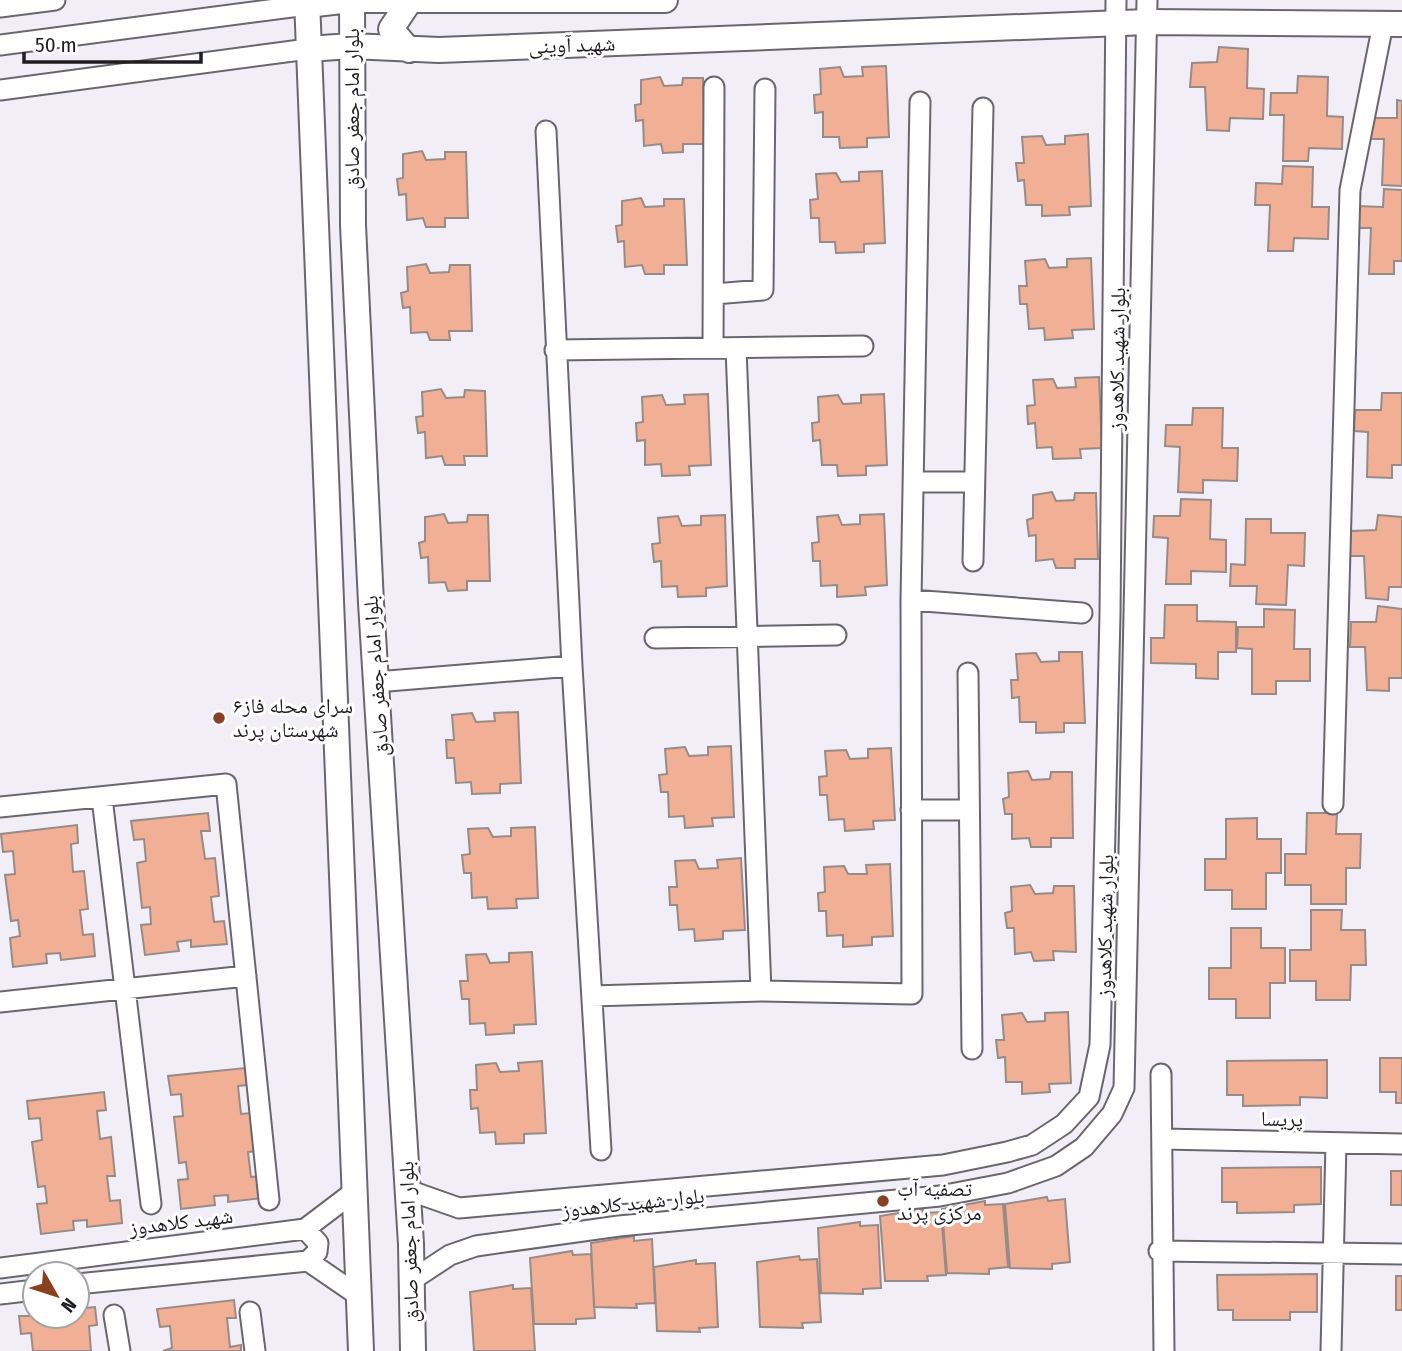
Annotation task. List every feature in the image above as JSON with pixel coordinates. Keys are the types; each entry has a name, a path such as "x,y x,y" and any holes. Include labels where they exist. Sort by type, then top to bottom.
{"street":[{"path":"0,7 21,2 55,0"},
{"path":"0,45 307,2 351,0"},
{"name":"بلوار امام جعفر صادق","path":"351,0 353,225 376,682 408,1190 413,1351"},
{"name":"شهید آوینی","path":"359,0 665,0"},
{"name":"بلوار امام جعفر صادق","path":"307,2 361,1351"},
{"path":"408,2 391,29 409,50"},
{"name":"شهید آوینی","path":"0,90 308,49 351,46 409,50 1147,11 1392,24"},
{"name":"بلوار شهید کلاهدوز","path":"412,1280 450,1255 475,1246 619,1226 940,1196 1008,1183 1056,1166 1084,1147 1112,1114 1124,1088 1147,11"},
{"name":"بلوار شهید کلاهدوز","path":"408,1190 459,1208 943,1165 1032,1145 1064,1124 1088,1097 1100,1045 1110,614 1116,12"},
{"path":"1333,804 1350,190 1392,24"},
{"path":"713,347 715,86"},
{"path":"714,294 763,290 765,89"},
{"path":"592,996 761,991 912,994 911,600 920,103"},
{"path":"973,561 983,108"},
{"path":"546,131 572,666 601,1150"},
{"path":"555,350 863,346"},
{"path":"736,348 761,991"},
{"path":"914,482 974,482"},
{"path":"911,600 1082,613"},
{"path":"655,638 836,635"},
{"path":"376,682 572,666"},
{"path":"968,673 967,810 972,1049"},
{"path":"0,807 226,784 269,1200"},
{"path":"102,798 151,1204"},
{"path":"911,810 967,810"},
{"path":"0,1002 246,976"},
{"path":"1161,1074 1164,1351"},
{"name":"پریسا","path":"1162,1139 1402,1144"},
{"path":"1331,1351 1336,1143"},
{"path":"308,1261 317,1252 318,1243 305,1229 355,1191"},
{"name":"شهید کلاهدوز","path":"0,1268 305,1229"},
{"path":"127,1251 131,1277"},
{"path":"1161,1251 1402,1254"},
{"path":"91,1282 308,1261 359,1296"},
{"path":"0,1294 21,1292"},
{"path":"250,1312 256,1351"},
{"path":"114,1315 120,1351"}],"building":[{"path":"1219,47 1248,49 1247,88 1264,89 1263,119 1230,118 1229,131 1207,130 1205,87 1190,87 1192,63 1217,62"},
{"path":"886,66 889,137 867,138 867,147 840,148 839,137 823,137 823,112 815,113 814,95 821,94 820,69 840,67 844,77 863,76 862,67"},
{"path":"1298,76 1328,77 1327,116 1343,117 1342,149 1309,148 1308,161 1283,161 1284,115 1270,115 1271,93 1297,93"},
{"path":"660,77 664,86 682,85 683,78 703,78 705,144 683,144 683,152 663,153 661,144 644,146 643,120 636,121 635,105 641,104 641,80"},
{"path":"1397,100 1402,101 1402,186 1382,185 1384,139 1369,139 1370,118 1397,118"},
{"path":"1088,134 1091,206 1069,207 1070,215 1042,216 1042,205 1026,205 1024,180 1018,181 1016,163 1024,163 1022,137 1042,136 1046,145 1065,144 1065,136"},
{"path":"422,151 426,160 445,159 445,152 466,152 468,218 445,218 445,227 426,227 423,218 407,220 406,194 399,195 397,179 403,178 403,154"},
{"path":"1283,166 1313,167 1312,207 1329,207 1328,239 1294,238 1293,251 1268,251 1270,205 1255,205 1256,183 1282,184"},
{"path":"882,171 885,243 864,244 864,252 836,253 835,242 820,242 819,218 811,218 810,200 818,199 816,174 836,173 841,182 859,181 859,172"},
{"path":"1384,189 1402,190 1402,261 1394,261 1394,274 1369,274 1371,228 1356,228 1357,206 1383,207"},
{"path":"641,198 645,207 664,206 664,199 684,199 687,265 664,265 664,274 645,274 642,265 625,267 624,241 618,242 616,226 622,225 622,201"},
{"path":"1091,258 1094,329 1072,330 1073,338 1045,340 1044,328 1029,329 1027,304 1020,304 1019,286 1027,286 1025,261 1045,259 1049,268 1067,267 1067,259"},
{"path":"426,264 430,273 449,272 450,265 470,265 472,331 449,331 450,340 430,340 427,332 411,333 410,307 403,308 401,293 408,291 407,267"},
{"path":"1099,377 1102,448 1080,449 1081,458 1053,459 1052,447 1037,448 1035,423 1028,424 1027,406 1035,405 1033,380 1053,379 1057,388 1076,387 1075,378"},
{"path":"441,389 446,398 464,397 465,390 485,391 487,456 464,456 465,465 445,465 442,456 426,458 425,432 418,433 416,417 423,416 422,392"},
{"path":"1382,393 1402,393 1402,465 1392,465 1392,478 1367,477 1368,432 1354,431 1355,410 1381,410"},
{"path":"708,394 711,465 689,466 690,475 662,476 661,464 645,465 645,440 637,441 636,423 643,422 642,397 662,395 666,405 685,404 684,395"},
{"path":"884,394 887,465 866,466 866,475 838,476 837,465 822,465 820,440 813,441 812,423 819,422 818,397 838,395 843,404 861,403 861,395"},
{"path":"1193,408 1223,408 1222,448 1238,448 1237,481 1203,480 1203,493 1178,492 1180,447 1165,446 1166,425 1192,425"},
{"path":"1052,492 1056,501 1074,500 1075,493 1096,493 1098,559 1075,559 1075,568 1056,568 1053,559 1036,561 1036,535 1029,536 1027,520 1033,518 1033,495"},
{"path":"1181,499 1211,500 1210,539 1226,540 1226,572 1191,571 1191,584 1166,584 1168,538 1153,537 1154,516 1180,516"},
{"path":"444,514 448,523 467,522 468,515 488,515 490,581 467,581 467,590 448,591 445,582 429,583 428,557 421,558 419,543 425,541 425,517"},
{"path":"884,514 887,585 865,587 866,595 837,597 837,585 821,586 820,561 813,561 812,543 819,542 817,517 838,515 842,525 860,524 860,515"},
{"path":"725,515 727,586 706,588 706,596 678,597 677,586 662,587 661,561 654,562 652,544 660,543 658,518 678,516 682,526 701,525 701,516"},
{"path":"1378,515 1402,517 1402,587 1389,587 1388,600 1366,598 1364,556 1349,556 1351,531 1376,530"},
{"path":"1246,519 1271,519 1271,533 1305,533 1304,566 1288,565 1286,605 1256,604 1257,586 1230,586 1231,564 1245,565"},
{"path":"1165,605 1197,605 1197,621 1236,622 1236,652 1218,652 1218,679 1196,678 1196,664 1151,663 1151,638 1164,638"},
{"path":"1378,606 1402,609 1402,678 1389,678 1389,691 1367,690 1365,647 1350,647 1351,622 1376,622"},
{"path":"1264,609 1295,610 1294,649 1310,649 1310,681 1276,681 1276,694 1252,694 1252,649 1237,648 1238,627 1264,627"},
{"path":"1059,652 1082,652 1085,723 1064,723 1064,732 1036,733 1036,722 1020,722 1019,697 1012,698 1011,680 1018,680 1016,654 1036,653 1041,662 1059,661"},
{"path":"518,712 521,783 500,784 500,793 472,794 471,782 456,783 454,758 447,758 446,740 454,740 452,715 472,713 476,722 495,721 494,713"},
{"path":"731,746 734,817 712,818 713,826 685,828 684,816 669,817 668,792 661,792 659,775 667,774 665,749 685,747 689,756 708,755 708,747"},
{"path":"891,748 895,820 873,821 874,829 845,831 844,819 829,820 827,795 820,795 819,777 827,776 825,751 846,750 850,759 868,758 868,749"},
{"path":"1028,771 1032,780 1050,779 1051,772 1072,772 1073,838 1051,838 1051,847 1031,847 1029,838 1012,839 1012,814 1005,814 1003,799 1009,797 1008,773"},
{"path":"208,813 210,831 201,831 205,859 215,858 219,896 211,897 214,922 224,921 227,944 191,947 191,940 177,942 179,951 145,955 141,925 151,924 150,907 142,908 137,863 146,861 144,839 134,840 131,821"},
{"path":"1307,813 1337,813 1336,834 1361,834 1360,868 1346,868 1346,904 1311,904 1311,885 1285,885 1285,854 1306,854"},
{"path":"1257,818 1257,839 1281,839 1281,873 1266,873 1266,909 1232,909 1232,890 1205,890 1205,859 1226,859 1226,819"},
{"path":"77,825 78,843 71,844 73,872 84,871 88,909 80,910 83,935 93,934 95,956 61,960 60,953 46,954 47,963 13,967 10,938 20,936 18,920 11,921 5,875 15,874 13,851 3,852 1,834"},
{"path":"535,827 538,898 516,899 517,908 488,909 487,897 472,898 471,873 464,873 462,855 470,854 468,829 488,828 493,837 511,836 511,828"},
{"path":"741,858 745,930 723,931 723,939 695,941 694,929 679,930 677,905 670,905 669,887 677,887 675,861 695,860 699,869 718,868 717,860"},
{"path":"890,864 893,936 872,937 872,945 843,947 843,935 827,936 826,911 819,911 818,893 825,892 824,867 844,866 848,874 867,874 866,865"},
{"path":"1030,885 1035,894 1053,893 1054,886 1074,886 1076,952 1053,951 1054,960 1034,961 1031,952 1015,954 1014,928 1007,928 1005,913 1012,911 1011,887"},
{"path":"1311,910 1342,910 1341,930 1365,930 1366,965 1351,965 1350,1000 1316,1000 1316,981 1290,981 1290,950 1311,950"},
{"path":"1231,928 1261,928 1261,948 1285,948 1285,983 1270,983 1270,1018 1236,1018 1236,999 1209,999 1209,968 1231,968"},
{"path":"532,952 536,1024 514,1025 514,1033 486,1035 485,1023 470,1024 469,999 462,999 460,981 468,981 466,955 486,954 490,963 509,962 509,953"},
{"path":"1068,1012 1071,1083 1049,1084 1050,1092 1022,1094 1022,1082 1006,1082 1005,1057 998,1058 996,1040 1004,1040 1002,1015 1022,1013 1027,1022 1045,1021 1045,1013"},
{"path":"1380,1058 1402,1058 1402,1103 1396,1103 1396,1092 1380,1092"},
{"path":"1327,1060 1327,1098 1300,1097 1300,1105 1243,1106 1243,1095 1227,1095 1227,1061"},
{"path":"542,1061 546,1133 524,1134 524,1143 496,1144 495,1132 480,1133 478,1108 471,1109 470,1090 477,1090 476,1065 496,1063 500,1072 519,1071 518,1063"},
{"path":"245,1068 247,1085 238,1086 241,1114 251,1113 256,1151 248,1152 251,1177 261,1176 263,1198 228,1202 228,1195 214,1196 215,1205 181,1209 178,1180 188,1179 186,1162 179,1163 174,1117 183,1116 181,1094 171,1095 168,1076"},
{"path":"104,1092 106,1110 97,1111 100,1139 111,1137 115,1176 107,1176 110,1201 120,1200 122,1223 87,1227 87,1220 73,1221 74,1230 41,1234 37,1204 47,1203 45,1186 38,1187 32,1142 42,1140 40,1118 29,1119 27,1101"},
{"path":"1321,1167 1321,1204 1294,1205 1294,1212 1237,1213 1237,1202 1222,1202 1222,1168"},
{"path":"1391,1171 1402,1171 1402,1205 1391,1205"},
{"path":"1047,1197 1048,1201 1065,1199 1070,1262 1052,1264 1052,1269 1010,1268 1005,1204"},
{"path":"985,1201 985,1205 1003,1204 1008,1267 989,1269 989,1274 947,1273 942,1209"},
{"path":"923,1209 923,1213 941,1212 946,1275 927,1276 928,1281 885,1281 880,1216"},
{"path":"860,1222 860,1226 878,1225 881,1288 863,1289 863,1294 821,1293 818,1228"},
{"path":"634,1236 634,1241 652,1239 655,1303 636,1304 637,1308 594,1307 591,1243"},
{"path":"572,1251 573,1255 591,1254 595,1318 576,1319 576,1324 534,1324 530,1258"},
{"path":"799,1256 800,1260 817,1259 821,1322 802,1323 803,1328 760,1327 757,1262"},
{"path":"696,1260 696,1264 715,1263 718,1327 699,1328 700,1332 657,1331 654,1267"},
{"path":"1317,1274 1317,1312 1290,1312 1290,1320 1233,1320 1233,1310 1218,1310 1217,1275"},
{"path":"1396,1276 1402,1276 1402,1310 1396,1310"},
{"path":"513,1285 513,1289 531,1288 535,1351 474,1351 470,1292"},
{"path":"234,1300 236,1318 227,1318 230,1347 241,1345 241,1351 163,1351 172,1348 170,1326 160,1327 157,1309"},
{"path":"91,1307 95,1307 97,1325 91,1326"},
{"path":"19,1316 21,1330 89,1330 91,1351 33,1351 31,1333 21,1334"}],"place":[{"name":"سرای محله فاز۶ شهرستان پرند","path":"219,718"},
{"name":"تصفیه آب مرکزی پرند","path":"883,1201"}]}
